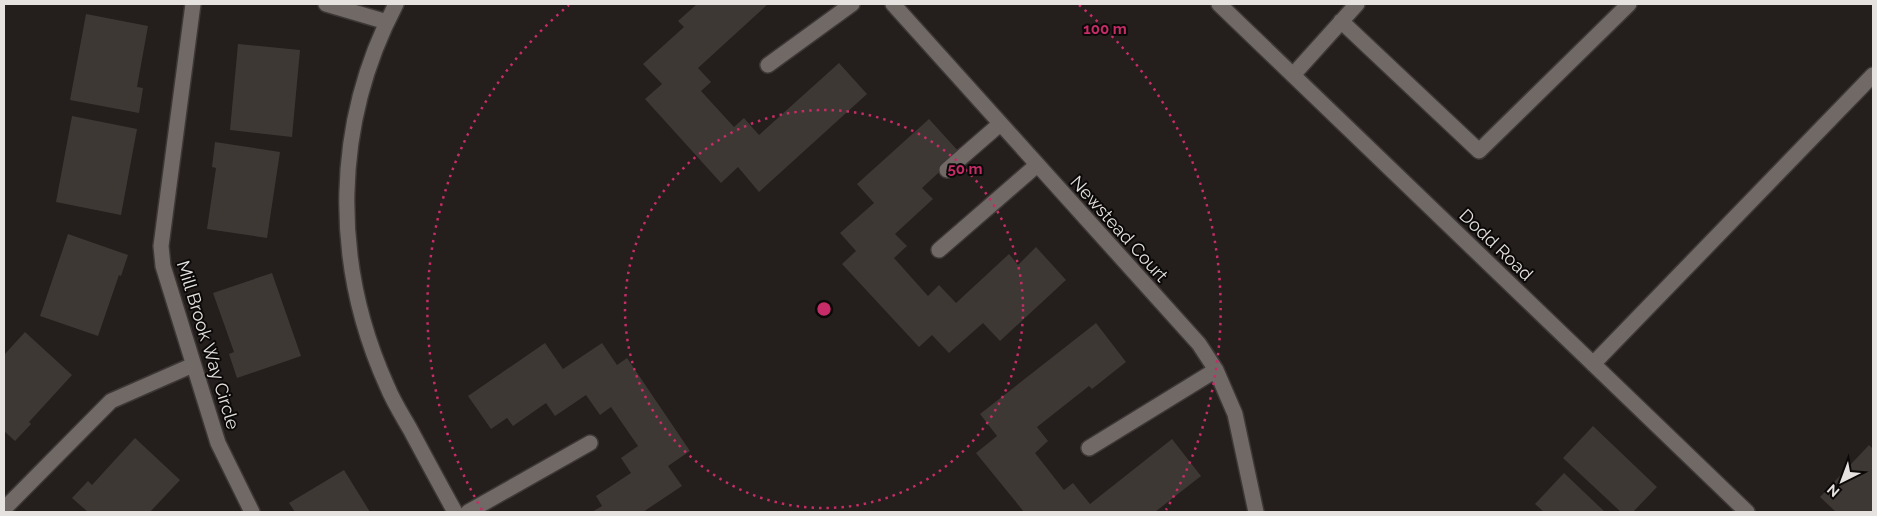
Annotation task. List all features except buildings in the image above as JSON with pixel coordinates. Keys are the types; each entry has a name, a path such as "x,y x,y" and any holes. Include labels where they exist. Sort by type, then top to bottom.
{"street":[{"name":"Mill Brook Way Circle","path":"193,4 161,246 163,266 218,443 252,512"},
{"path":"326,4 387,22"},
{"path":"396,4 368,70 357,107 348,164 346,221 350,260 361,316 387,388 455,512"},
{"path":"768,65 852,4"},
{"name":"Newstead Court","path":"893,4 1198,344 1216,370 1235,414 1256,512"},
{"name":"Dodd Road","path":"1219,4 1747,512"},
{"path":"1293,76 1358,4"},
{"path":"1341,21 1479,151 1628,4"},
{"path":"1593,364 1873,75"},
{"path":"947,170 1000,124"},
{"path":"939,250 1037,165"},
{"path":"4,509 111,400 193,364"},
{"path":"1089,448 1216,370"},
{"path":"468,512 590,443"}]}
